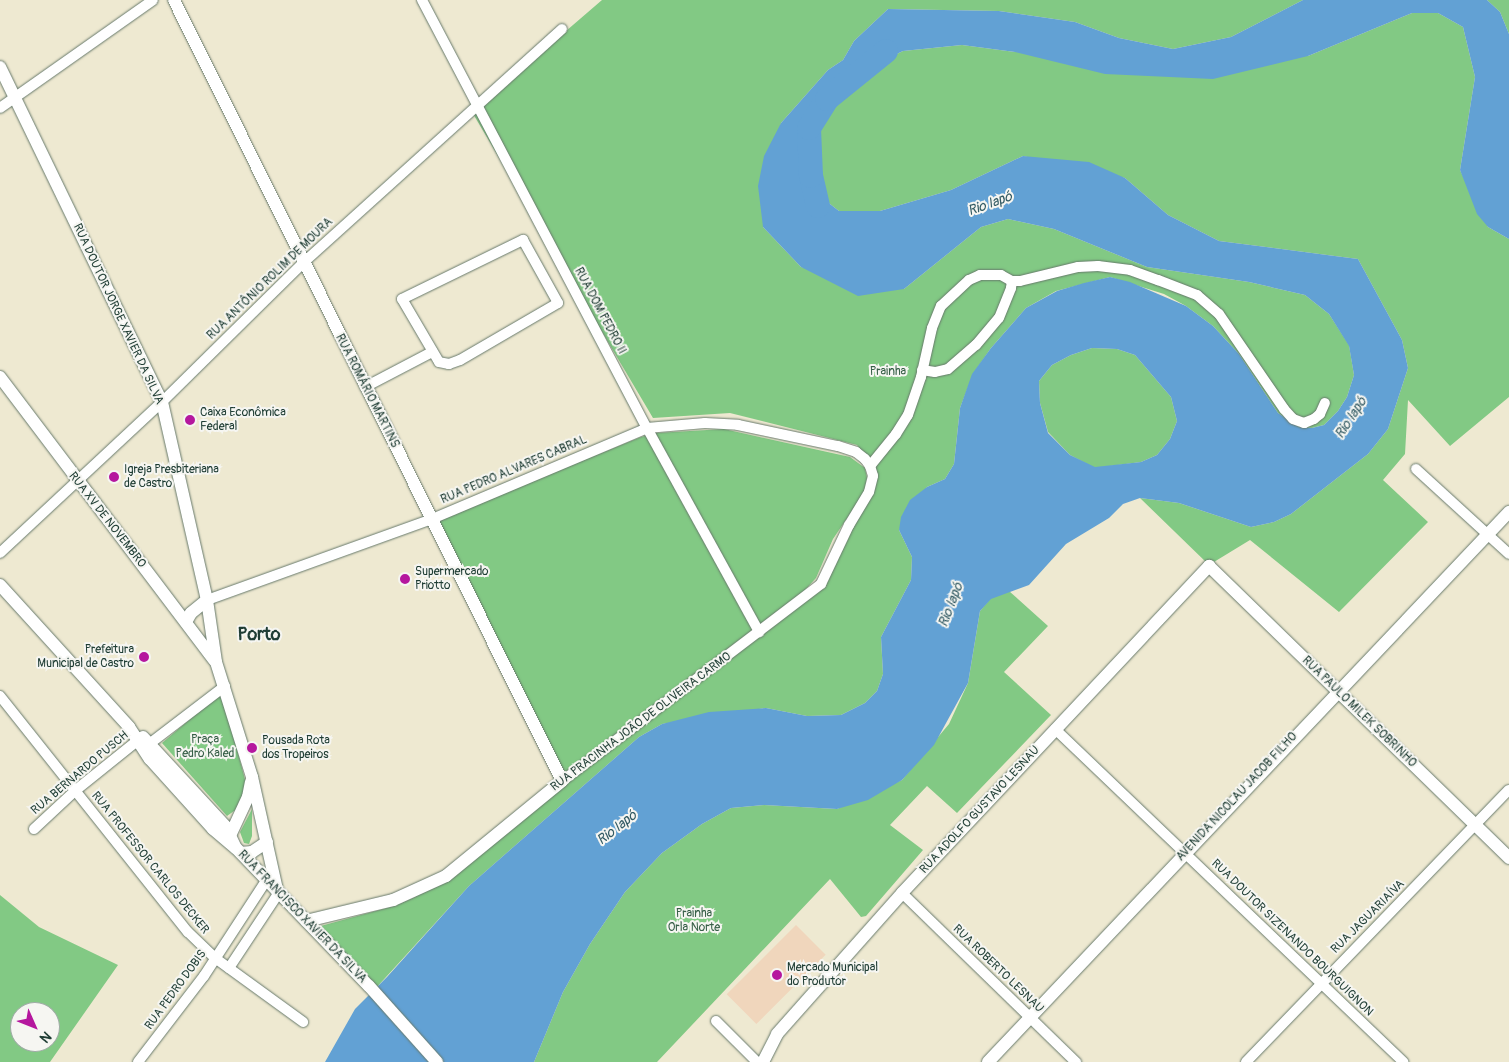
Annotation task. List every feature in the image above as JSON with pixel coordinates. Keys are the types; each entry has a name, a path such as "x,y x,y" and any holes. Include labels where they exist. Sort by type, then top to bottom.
{"street":[{"path":"0,108 154,0"},
{"name":"RUA ROMÁRIO MARTINS","path":"174,0 365,388 562,781"},
{"name":"RUA DOM PEDRO II","path":"422,0 646,428 759,632"},
{"name":"RUA ANTÔNIO ROLIM DE MOURA","path":"0,553 162,402 303,263 562,29"},
{"name":"RUA DOUTOR JORGE XAVIER DA SILVA","path":"0,67 162,402 207,600 216,662"},
{"path":"524,240 558,303 460,360 449,364 439,362 432,352 402,299 524,240"},
{"path":"870,466 887,447 908,415 936,316 941,306 969,280 980,275 1001,275 1012,281 1030,281 1078,267 1098,266 1130,270 1166,283 1197,295 1219,314 1293,419 1304,423 1314,419 1320,414 1325,403"},
{"path":"922,370 935,372 948,368 976,345 998,318 1011,288 1012,281"},
{"path":"365,388 432,352"},
{"name":"RUA XV DE NOVEMBRO","path":"0,377 216,662"},
{"name":"RUA PEDRO ALVARES CABRAL","path":"207,600 432,519 646,428 725,423 838,446 856,452 870,466"},
{"name":"RUA PRACINHA JOÃO DE OLIVEIRA CARMO","path":"306,921 393,900 446,876 562,781 821,584 849,525 869,492 873,476 870,466"},
{"path":"1416,469 1509,554"},
{"name":"AVENIDA NICOLAU JACOB FILHO","path":"988,1062 1509,512"},
{"name":"RUA PAULO MILEK SOBRINHO","path":"1209,566 1509,858"},
{"name":"RUA ADOLFO GUSTAVO LESNAU","path":"763,1062 777,1034 902,893 1209,566"},
{"name":"RUA FRANCISCO XAVIER DA SILVA","path":"0,585 143,743 213,830 234,845 278,894 369,986 437,1062"},
{"path":"186,622 191,613 207,600"},
{"path":"197,636 206,634 211,628"},
{"path":"216,662 252,777 278,894 229,968"},
{"path":"143,743 225,686"},
{"name":"RUA PROFESSOR CARLOS DECKER","path":"0,696 188,932 215,958 303,1022"},
{"name":"RUA DOUTOR SIZENANDO BOURGUIGNON","path":"1055,729 1404,1062"},
{"name":"RUA BERNARDO PUSCH","path":"34,829 76,790 143,743"},
{"path":"252,777 234,845 252,852 267,842"},
{"name":"RUA JAGUARIAÍVA","path":"1246,1062 1509,790"},
{"name":"RUA PEDRO DOBIS","path":"138,1062 198,984 266,881"},
{"name":"RUA ROBERTO LESNAU","path":"902,893 1076,1062"},
{"path":"716,1021 757,1062"}],"shaded area":[{"name":"Mercado Municipal do Produtor","path":"796,925 826,955 756,1024 727,994"}],"green space":[{"name":"Prainha","path":"602,0 1303,0 1231,37 1173,49 1119,38 1075,22 999,11 888,9 854,41 843,60 828,70 781,123 763,227 801,267 904,289 981,227 1008,219 1054,229 1147,267 1249,282 1305,295 1329,314 1349,345 1354,375 1347,397 1338,411 1324,425 1312,428 1299,427 1278,413 1239,354 1213,326 1186,306 1164,294 1110,277 1056,291 1026,308 991,348 973,374 960,408 954,464 945,479 927,487 899,530 912,557 911,580 881,637 883,674 877,691 865,703 841,715 807,716 766,708 662,724 639,737 469,886 376,988 317,927 394,906 415,897 580,768 822,586 851,526 873,467 857,445 730,413 653,418 472,112"},
{"path":"1487,0 1509,0 1509,34 1500,12"},
{"path":"1412,13 1438,13 1463,27 1475,77 1460,170 1488,227 1509,239 1509,397 1450,446 1408,400 1405,454 1383,480 1428,522 1339,612 1250,540 1209,565 1140,498 1179,503 1251,527 1274,522 1291,514 1368,454 1388,429 1408,368 1402,340 1358,259 1219,241 1168,215 1125,178 1023,156 951,190 880,211 839,211 821,197 811,176 809,128 827,99 863,70 903,51 962,45 1015,52 1308,56"},
{"path":"1092,348 1117,349 1135,355 1171,397 1177,421 1170,439 1157,455 1141,462 1095,468 1070,455 1048,432 1040,403 1039,381 1052,365 1071,355"},
{"path":"724,429 850,457 865,468 867,478 864,493 833,539 816,578 805,590 564,773 436,520 641,437 656,433"},
{"name":"Prainha Orla Norte","path":"1009,591 1048,626 1004,672 1051,715 957,813 927,786 890,825 923,850 866,916 861,917 830,879 657,1062 534,1062 563,992 590,944 625,892 662,853 702,824 731,808 764,805 837,809 902,780 949,724 968,683 980,611 991,598"},
{"name":"Praça Pedro Kaled","path":"222,692 248,791 241,806 227,816 162,743"},
{"path":"252,809 252,836 249,844 244,843 240,832"},
{"path":"0,895 39,927 118,965 60,1048 60,1002 10,1002 10,1052 57,1052 50,1062 0,1062"}],"water":[{"path":"1303,0 1487,0 1500,12 1509,34 1509,239 1488,227 1477,214 1460,170 1475,77 1463,27 1438,13 1412,13 1308,56 1213,79 1105,74 1015,52 962,45 903,51 863,70 827,99 809,128 811,176 821,197 839,211 880,211 951,190 1023,156 1089,162 1125,178 1168,215 1219,241 1358,259 1402,340 1408,368 1388,429 1368,454 1291,514 1274,522 1251,527 1179,503 1140,498 1123,504 1109,518 1066,544 1029,585 991,599 980,611 968,683 934,745 902,780 868,800 837,809 764,805 731,808 702,824 662,853 625,892 590,944 563,992 534,1062 325,1062 355,1009 387,977 469,886 639,737 662,724 709,712 766,708 807,716 841,715 865,703 877,691 883,674 881,637 911,580 912,557 899,530 901,517 910,500 927,487 945,479 954,464 960,408 972,374 991,348 1026,308 1057,291 1084,283 1110,277 1130,282 1186,306 1213,326 1239,354 1278,413 1299,427 1312,428 1324,425 1338,411 1347,397 1354,375 1349,346 1329,314 1305,295 1249,282 1147,267 1054,229 1008,219 981,227 904,289 858,296 801,267 763,227 758,186 764,156 781,123 828,70 843,60 854,41 888,9 999,11 1075,22 1119,38 1173,49 1231,37","holes":["1092,348 1117,349 1135,355 1171,397 1177,421 1170,439 1157,455 1141,462 1095,467 1070,455 1048,433 1040,403 1039,381 1052,365 1071,355"]}],"waterway":[{"name":"Rio Iapó","path":"818,206 811,176 809,128 827,99 886,51"}],"place":[{"name":"Caixa Econômica Federal","path":"190,420"},
{"name":"Igreja Presbiteriana de Castro","path":"114,477"},
{"name":"Supermercado Priotto","path":"405,579"},
{"name":"Prefeitura Municipal de Castro","path":"144,657"},
{"name":"Pousada Rota dos Tropeiros","path":"252,748"},
{"name":"Mercado Municipal do Produtor","path":"777,975"}],"district":[{"name":"Porto","path":"259,635"}]}
